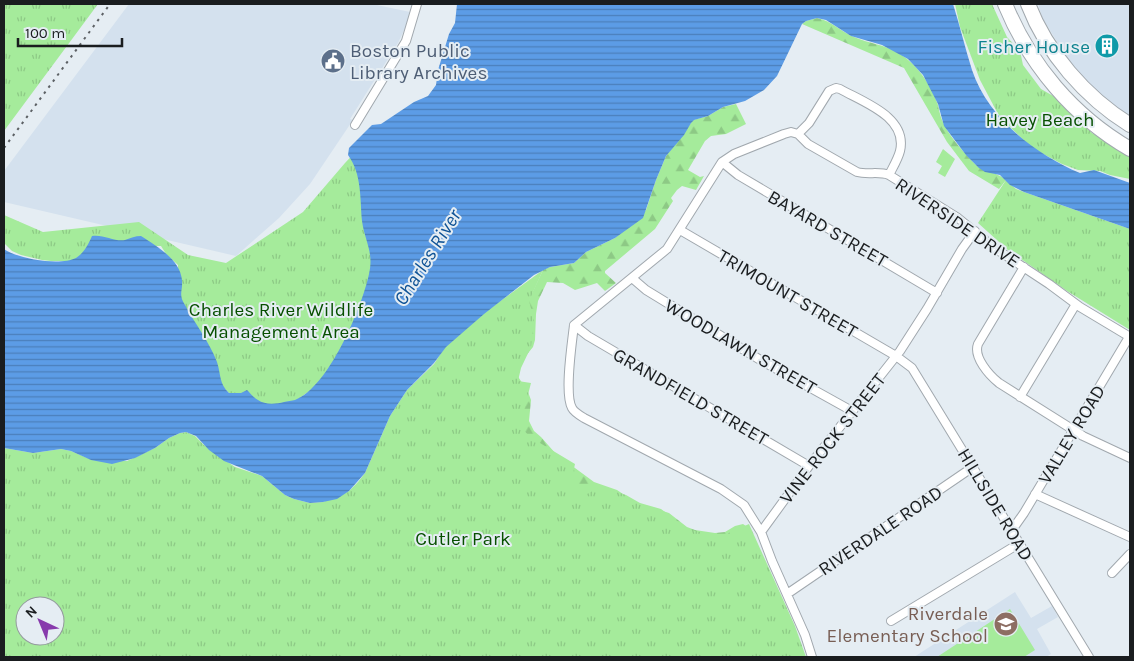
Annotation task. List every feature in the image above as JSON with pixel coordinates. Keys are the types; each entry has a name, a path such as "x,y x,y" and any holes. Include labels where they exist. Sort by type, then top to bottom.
{"highway":[{"path":"1005,4 1017,30 1036,62 1055,87 1072,106 1106,134 1130,150"},
{"path":"1028,4 1040,30 1072,75 1093,97 1130,125"},
{"path":"1036,62 1053,50"}],"street":[{"path":"355,125 406,40 417,4"},
{"path":"812,657 762,532 746,507 730,494 584,418 573,410 570,403 568,385 574,325 667,250 722,162 734,154 784,134 791,132 798,134 809,122 829,91 836,88 840,89 888,116 897,127 901,138 900,149 889,175"},
{"name":"RIVERSIDE DRIVE","path":"798,134 808,144 857,172 889,175 952,214 991,245 1076,304 1130,337"},
{"name":"BAYARD STREET","path":"722,162 738,176 936,293"},
{"name":"TRIMOUNT STREET","path":"680,230 896,356"},
{"name":"VINE ROCK STREET","path":"762,532 809,466 896,356 975,231"},
{"path":"1024,267 976,349 977,354 993,378 1073,430 1130,458"},
{"name":"WOODLAWN STREET","path":"632,278 646,290 762,361 852,411"},
{"path":"1020,396 1076,304"},
{"name":"GRANDFIELD STREET","path":"574,325 588,336 809,466"},
{"name":"VALLEY ROAD","path":"1012,530 1130,337"},
{"name":"HILLSIDE ROAD","path":"896,356 914,371 1090,657"},
{"name":"RIVERDALE ROAD","path":"787,594 973,467"},
{"path":"1035,494 1130,537"},
{"path":"891,621 1020,543"},
{"path":"1112,573 1130,554"}],"shaded area":[{"path":"129,4 372,4 410,12 398,43 350,119 353,120 310,184 279,218 236,256 4,202 4,171"},
{"path":"1038,4 1130,4 1130,118 1096,92 1071,65 1042,17"},
{"name":"Riverdale Elementary School","path":"1015,592 1031,618 1052,606 1058,617 1037,629 1051,654 1046,657 914,657"}],"green space":[{"path":"4,4 98,4 4,131"},
{"name":"Havey Beach","path":"955,4 992,4 1007,37 1020,51 1023,65 1041,89 1055,97 1092,133 1130,155 1130,179 1100,171 1078,170 1062,164 1032,148 1010,127 998,114 980,80 960,27"},
{"path":"817,18 854,37 894,51 913,64 932,90 942,120 956,142 977,166 1006,180 999,189 969,171 947,142 904,68 802,24"},
{"path":"736,104 746,124 726,134 711,136 705,141 688,170 700,177 704,176 696,190 682,186 677,190 671,198 673,201 655,229 605,271 616,283 605,291 597,283 575,290 563,283 547,282 538,301 533,347 520,363 517,375 531,400 529,421 534,431 556,454 594,482 617,490 635,502 669,513 687,527 695,530 715,533 725,532 743,524 746,526 761,566 488,461 498,365 543,270 574,263 586,252 615,238 646,210 666,156 693,120 708,116 723,107"},
{"name":"Charles River Wildlife Management Area","path":"380,126 379,247 345,366 284,409 230,394 224,388 187,336 178,287 178,265 166,254 161,246 77,261 51,261 21,255 12,251 4,243 4,215 43,232 139,222 188,255 226,263 303,212"},
{"path":"943,149 955,159 945,177 938,173 942,166 936,162"},
{"path":"1006,180 1016,189 1130,229 1130,330 1067,291 1008,250 978,223"},
{"name":"Cutler Park","path":"543,270 529,301 534,319 531,347 521,368 518,381 531,383 520,426 530,437 575,464 570,487 587,494 600,487 626,495 640,503 661,509 688,529 720,537 749,524 795,626 806,657 4,657 4,448 33,453 61,449 92,460 127,461 155,448 169,438 186,432 195,436 204,445 235,467 262,476 285,495 310,503 323,502 349,491 358,482 365,473 390,416 407,390 434,364 445,347 484,313"},
{"path":"1010,609 1035,650 1024,657 937,657"}],"water":[{"name":"Charles River","path":"457,4 953,4 972,70 989,104 1015,132 1046,156 1080,173 1094,170 1130,183 1130,229 1024,192 1010,185 1000,175 985,172 979,168 966,155 944,126 938,104 923,75 908,59 882,45 851,36 826,20 817,18 802,24 777,76 764,90 745,101 723,107 691,123 684,135 666,156 643,218 615,238 586,252 574,263 550,267 534,275 446,347 434,363 407,390 390,416 365,473 349,491 337,499 310,503 294,499 285,495 262,476 224,461 209,450 196,436 186,432 169,438 155,448 135,458 112,464 91,460 71,451 61,449 33,453 4,448 4,249 19,256 39,260 60,261 79,256 86,248 92,236 125,240 141,236 172,259 177,266 182,280 181,295 183,301 210,347 217,362 222,382 229,393 241,393 247,390 258,400 271,404 295,400 308,392 332,363 342,344 359,306 369,274 370,253 363,228 360,187 353,162 348,155 349,148 372,125 381,124 414,102 428,96 436,85 438,70 449,34 455,23"}],"railway":[{"path":"4,148 110,4"}],"place":[{"name":"Fisher House","path":"1107,46"},
{"name":"Boston Public Library Archives","path":"333,61"},
{"name":"Riverdale Elementary School","path":"1006,624"}]}
